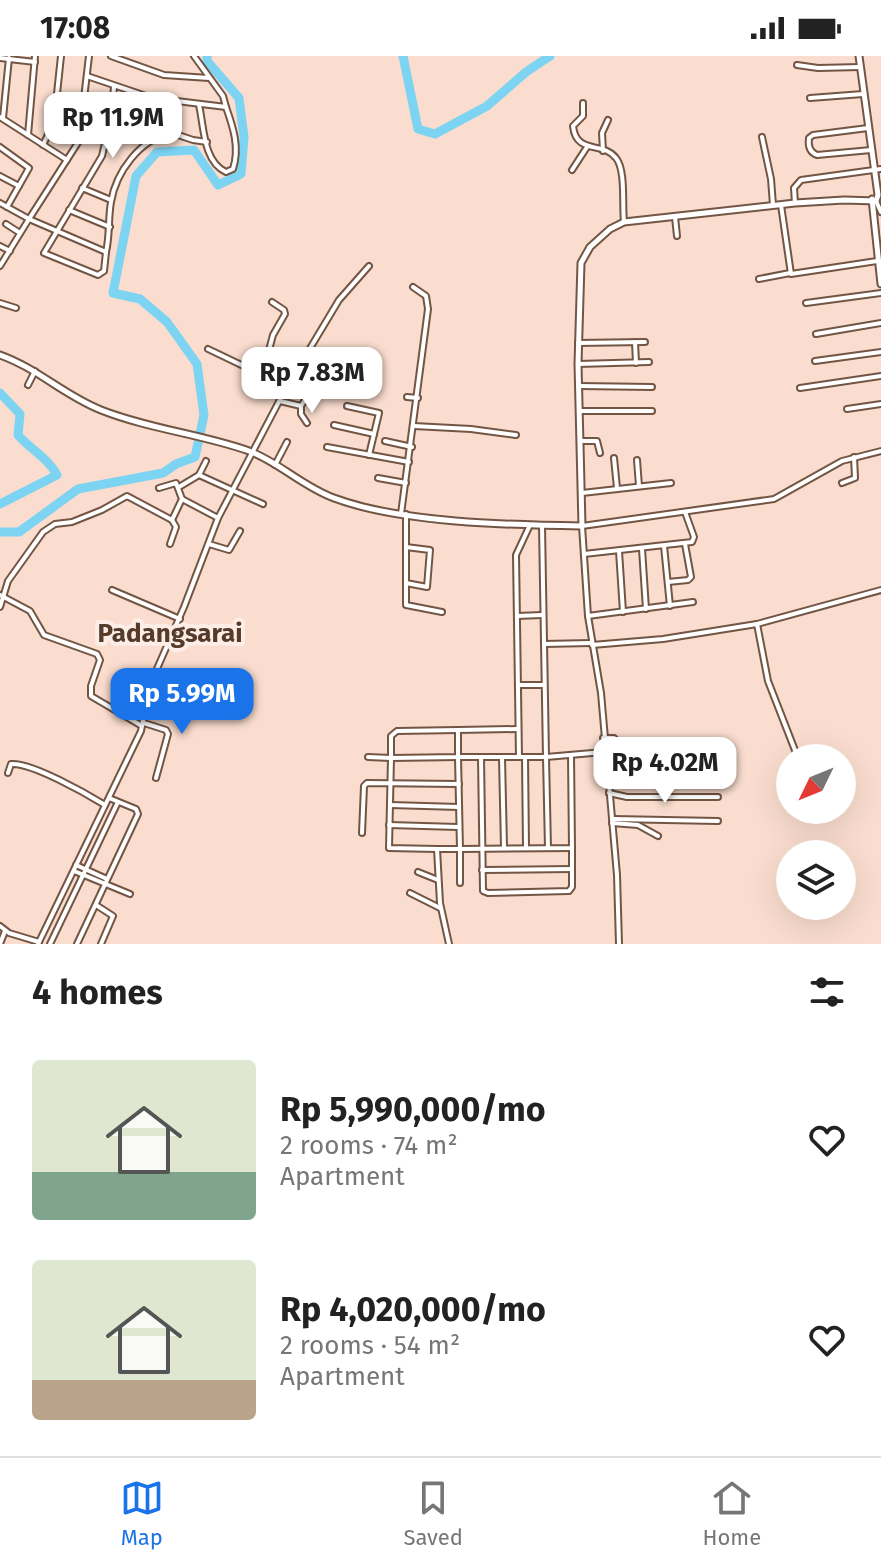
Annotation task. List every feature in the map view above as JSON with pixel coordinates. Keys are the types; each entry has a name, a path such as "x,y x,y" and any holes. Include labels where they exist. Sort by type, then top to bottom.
{"street":[{"path":"43,145 54,122 61,56"},
{"path":"0,266 81,135 89,56"},
{"path":"111,56 174,76 209,78"},
{"path":"194,56 223,96 236,140 233,169 226,172 216,166 210,156 199,105"},
{"path":"859,56 871,150 878,169 874,230 881,284"},
{"path":"0,58 35,59 28,135"},
{"path":"9,58 1,118 67,160"},
{"path":"797,65 810,68 860,67"},
{"path":"87,76 152,98 226,107"},
{"path":"114,86 105,151 45,247 47,256 98,275 104,271 111,200 129,161 152,140 171,133"},
{"path":"810,98 863,94"},
{"path":"583,103 583,116 574,123 573,132 587,147 613,154 621,169 624,222"},
{"path":"112,113 198,142 207,142"},
{"path":"603,151 602,133 608,120"},
{"path":"868,128 813,135 808,144 811,152 817,155 871,150"},
{"path":"762,137 773,205"},
{"path":"0,147 28,167 7,207"},
{"path":"572,170 587,147"},
{"path":"795,203 794,188 801,180 878,169"},
{"path":"0,176 19,186"},
{"path":"82,188 111,200"},
{"path":"619,944 619,905 601,693 591,644 582,526 578,343 582,259 602,235 624,222 795,203 874,200"},
{"path":"874,200 881,212"},
{"path":"0,203 56,232 106,252"},
{"path":"781,205 790,273"},
{"path":"69,210 110,227"},
{"path":"675,214 677,236"},
{"path":"6,224 20,233"},
{"path":"874,230 881,227"},
{"path":"0,246 10,251"},
{"path":"759,279 877,261"},
{"path":"0,926 5,931 39,943 143,724 149,687 180,619 218,518 285,390 339,300 369,266"},
{"path":"413,287 423,293 428,301 403,514 406,605 442,612"},
{"path":"806,303 881,293"},
{"path":"262,376 273,335 285,314 272,302"},
{"path":"0,303 16,308"},
{"path":"816,334 881,323"},
{"path":"635,342 636,363"},
{"path":"578,343 645,342"},
{"path":"208,349 285,390"},
{"path":"815,361 881,352"},
{"path":"0,355 35,371 101,410 252,452 327,495 403,514 530,525 582,526 774,499 831,466 881,451"},
{"path":"578,364 649,362"},
{"path":"28,385 35,371"},
{"path":"307,423 301,414 301,406 321,376"},
{"path":"800,388 881,376"},
{"path":"579,386 652,387"},
{"path":"407,397 418,398"},
{"path":"280,401 301,406"},
{"path":"847,409 881,404"},
{"path":"347,406 379,413 369,455"},
{"path":"580,411 652,411"},
{"path":"334,425 374,434"},
{"path":"414,426 516,435"},
{"path":"385,441 412,447"},
{"path":"581,441 597,441 600,453"},
{"path":"275,465 287,442"},
{"path":"327,447 409,462"},
{"path":"842,483 855,478 854,457"},
{"path":"614,458 617,488"},
{"path":"637,460 639,486"},
{"path":"179,487 199,475 206,461"},
{"path":"199,475 263,504"},
{"path":"378,478 406,483"},
{"path":"159,488 175,482 179,487 182,499 172,520"},
{"path":"582,493 671,483"},
{"path":"0,607 8,581 40,535 55,524 75,521 127,496 172,520 176,527 170,544"},
{"path":"182,499 218,518"},
{"path":"584,554 685,544 694,540 685,512"},
{"path":"526,847 522,757 517,729 517,552 530,525"},
{"path":"542,525 548,848"},
{"path":"209,544 229,550 240,531"},
{"path":"667,582 691,577 685,544"},
{"path":"664,546 670,606"},
{"path":"406,547 430,550 427,587 406,583"},
{"path":"642,549 646,609"},
{"path":"619,550 623,612"},
{"path":"112,590 180,619"},
{"path":"544,644 663,639 757,624 881,590"},
{"path":"2,596 30,611 44,635 99,656 91,696 143,724 166,730 168,734 156,778"},
{"path":"588,616 693,602"},
{"path":"517,616 542,615"},
{"path":"757,624 768,681 793,744"},
{"path":"517,685 543,685"},
{"path":"517,729 394,731 391,736 389,783 391,850 572,848"},
{"path":"458,730 460,883"},
{"path":"603,738 614,738 626,750 664,755"},
{"path":"368,757 502,758 604,752"},
{"path":"481,757 482,888 488,893 569,891 572,887 571,755"},
{"path":"502,758 504,848"},
{"path":"8,773 11,764 19,764 105,805"},
{"path":"362,833 364,786 367,783 459,784"},
{"path":"609,793 620,796 718,797"},
{"path":"77,944 138,814 136,809 109,798"},
{"path":"50,944 118,802"},
{"path":"390,805 459,807"},
{"path":"612,821 718,821"},
{"path":"612,821 638,825 658,836"},
{"path":"389,825 459,827"},
{"path":"437,849 440,908 449,944"},
{"path":"75,868 130,894"},
{"path":"482,870 572,869"},
{"path":"418,872 438,880"},
{"path":"410,893 440,908"},
{"path":"96,905 113,916 101,944"},
{"path":"0,944 5,931"}],"waterway":[{"path":"0,532 19,532 78,489 163,473 195,457 204,415 197,364 167,322 140,299 113,293 136,176 157,152 194,150 218,185 241,174 244,137 239,98 207,61 207,56"},
{"path":"403,56 418,129 435,134 487,106 550,56"},
{"path":"0,393 20,414 18,435 57,475 0,504"}],"district":[{"name":"Padangsarai","path":"170,633"}]}
